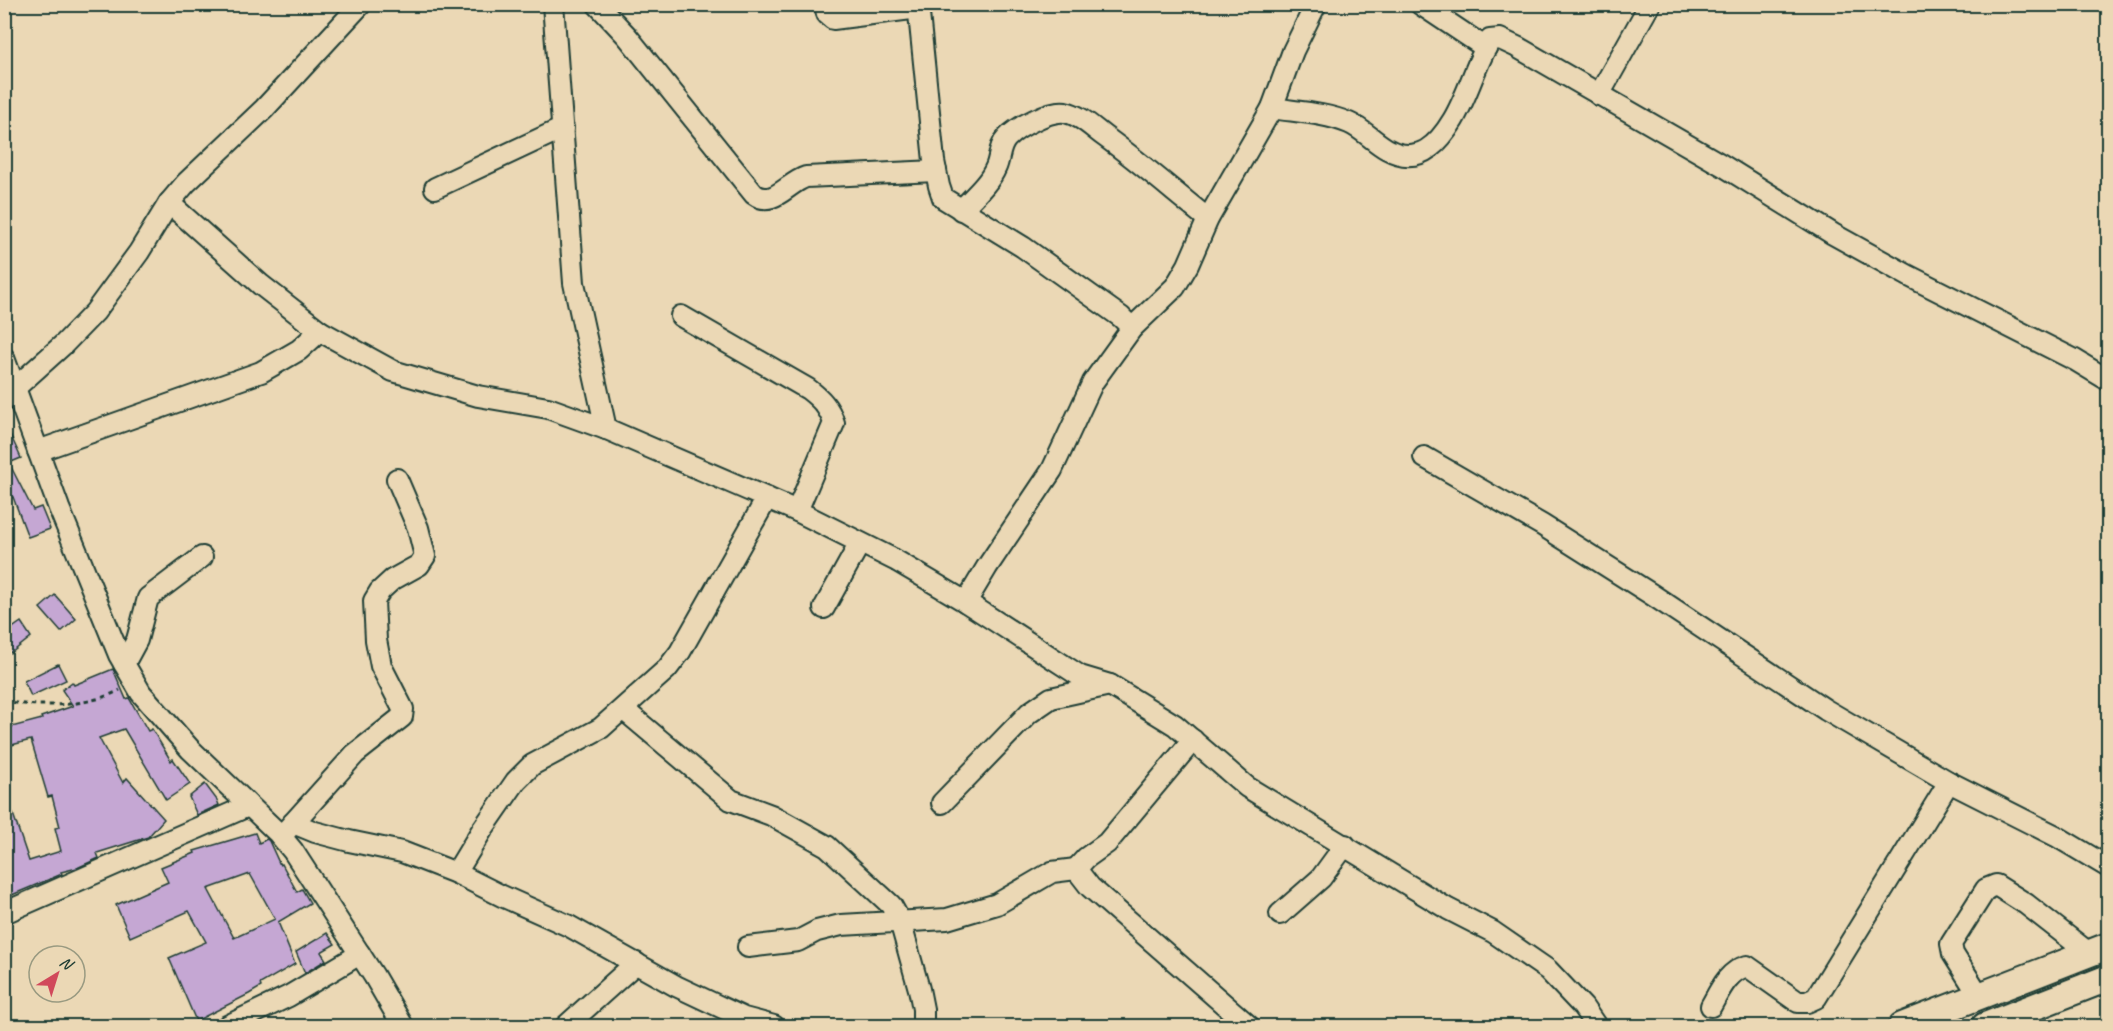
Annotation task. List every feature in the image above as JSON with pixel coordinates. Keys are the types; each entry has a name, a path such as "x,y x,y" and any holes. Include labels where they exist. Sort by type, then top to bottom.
{"main road":[{"path":"1902,1026 2099,950"},
{"path":"1985,1026 2109,978"}],"street":[{"path":"15,388 64,344 95,312 139,252 169,203 186,183 264,110 361,4"},
{"path":"554,4 574,284 606,429"},
{"path":"597,4 627,36 761,200 771,199 796,180 806,177 936,171"},
{"path":"825,4 827,14 833,19 919,6 936,171 943,198 1023,247 1132,328"},
{"path":"966,602 1052,470 1093,382 1132,328 1175,287 1188,265 1208,219 1272,108 1293,51 1316,4"},
{"path":"1420,4 1486,48"},
{"path":"1599,95 1650,4"},
{"path":"1272,108 1329,116 1351,124 1388,150 1406,156 1423,153 1439,141 1454,118 1490,40 1500,39 1722,165 1833,234 1899,271 2075,360 2109,380"},
{"path":"961,210 985,184 996,167 1006,138 1048,114 1062,111 1076,115 1122,149 1208,219"},
{"path":"435,188 563,128"},
{"path":"169,203 261,285 320,331 393,371 478,396 548,408 606,429 797,511 894,560 966,602 1080,676 1110,685 1175,725 1247,787 1449,909 1493,932 1548,970 1583,1007 1596,1026"},
{"path":"681,316 808,389 830,410 834,423 797,511"},
{"path":"38,451 261,372 299,350 320,331"},
{"path":"4,358 63,518 124,664 141,693 190,749 248,806 287,830 315,832 349,842 402,852 456,873 569,926 676,986 744,1018 774,1026"},
{"path":"1424,457 1542,525 1651,594 1826,711 1949,782 2056,836 2109,867"},
{"path":"287,830 355,754 402,717 403,709 381,666 376,640 374,601 380,591 392,580 419,565 425,556 418,528 397,479"},
{"path":"456,873 516,781 532,765 601,728 667,669 680,652 767,498"},
{"path":"824,608 860,543"},
{"path":"124,664 137,640 148,598 202,557"},
{"path":"942,803 1029,713 1051,698 1110,685"},
{"path":"622,709 731,800 771,815 827,846 891,905 900,921 918,989 923,1010 923,1026"},
{"path":"748,947 798,941 817,931 841,925 947,920 997,904 1052,872 1076,869 1086,858 1107,843 1193,740"},
{"path":"1711,1006 1723,984 1736,969 1747,966 1798,1002 1807,1002 1816,998 1949,782"},
{"path":"4,913 248,806"},
{"path":"287,830 293,851 360,954 403,1026"},
{"path":"1280,914 1321,878 1345,845"},
{"path":"1076,869 1090,887 1250,1026"},
{"path":"1980,997 1953,954 1951,944 1986,889 1996,885 2099,950"},
{"path":"227,1026 289,996 360,954"},
{"path":"566,1026 636,963"}],"path":[{"path":"4,701 29,706 60,705 112,694 135,682"}],"building":[{"path":"4,421 21,458 9,463 33,510 41,507 50,529 28,537 13,497 4,502"},
{"path":"55,595 76,619 61,632 40,608"},
{"path":"21,622 31,637 11,653 4,645 4,634"},
{"path":"58,664 66,680 31,696 24,681"},
{"path":"113,669 126,699 129,698 148,731 152,729 171,761 173,759 190,784 166,800 124,729 99,738 123,783 127,778 164,819 148,837 97,853 99,858 61,872 62,874 7,897 4,890 4,796 7,796 29,861 61,851 55,828 60,827 52,796 48,797 31,740 4,747 4,729 42,719 41,717 73,706 62,690 72,682 74,685"},
{"path":"205,784 219,805 197,815 189,797"},
{"path":"255,833 259,843 267,839 269,841 280,865 282,864 297,892 302,889 310,903 278,922 295,964 260,984 261,987 249,994 196,1021 169,958 206,942 189,911 130,937 116,905 168,882 161,867 195,853 194,851","holes":["250,874 275,919 234,938 208,889"]},
{"path":"327,933 335,944 321,952 326,960 305,973 296,952"}]}
